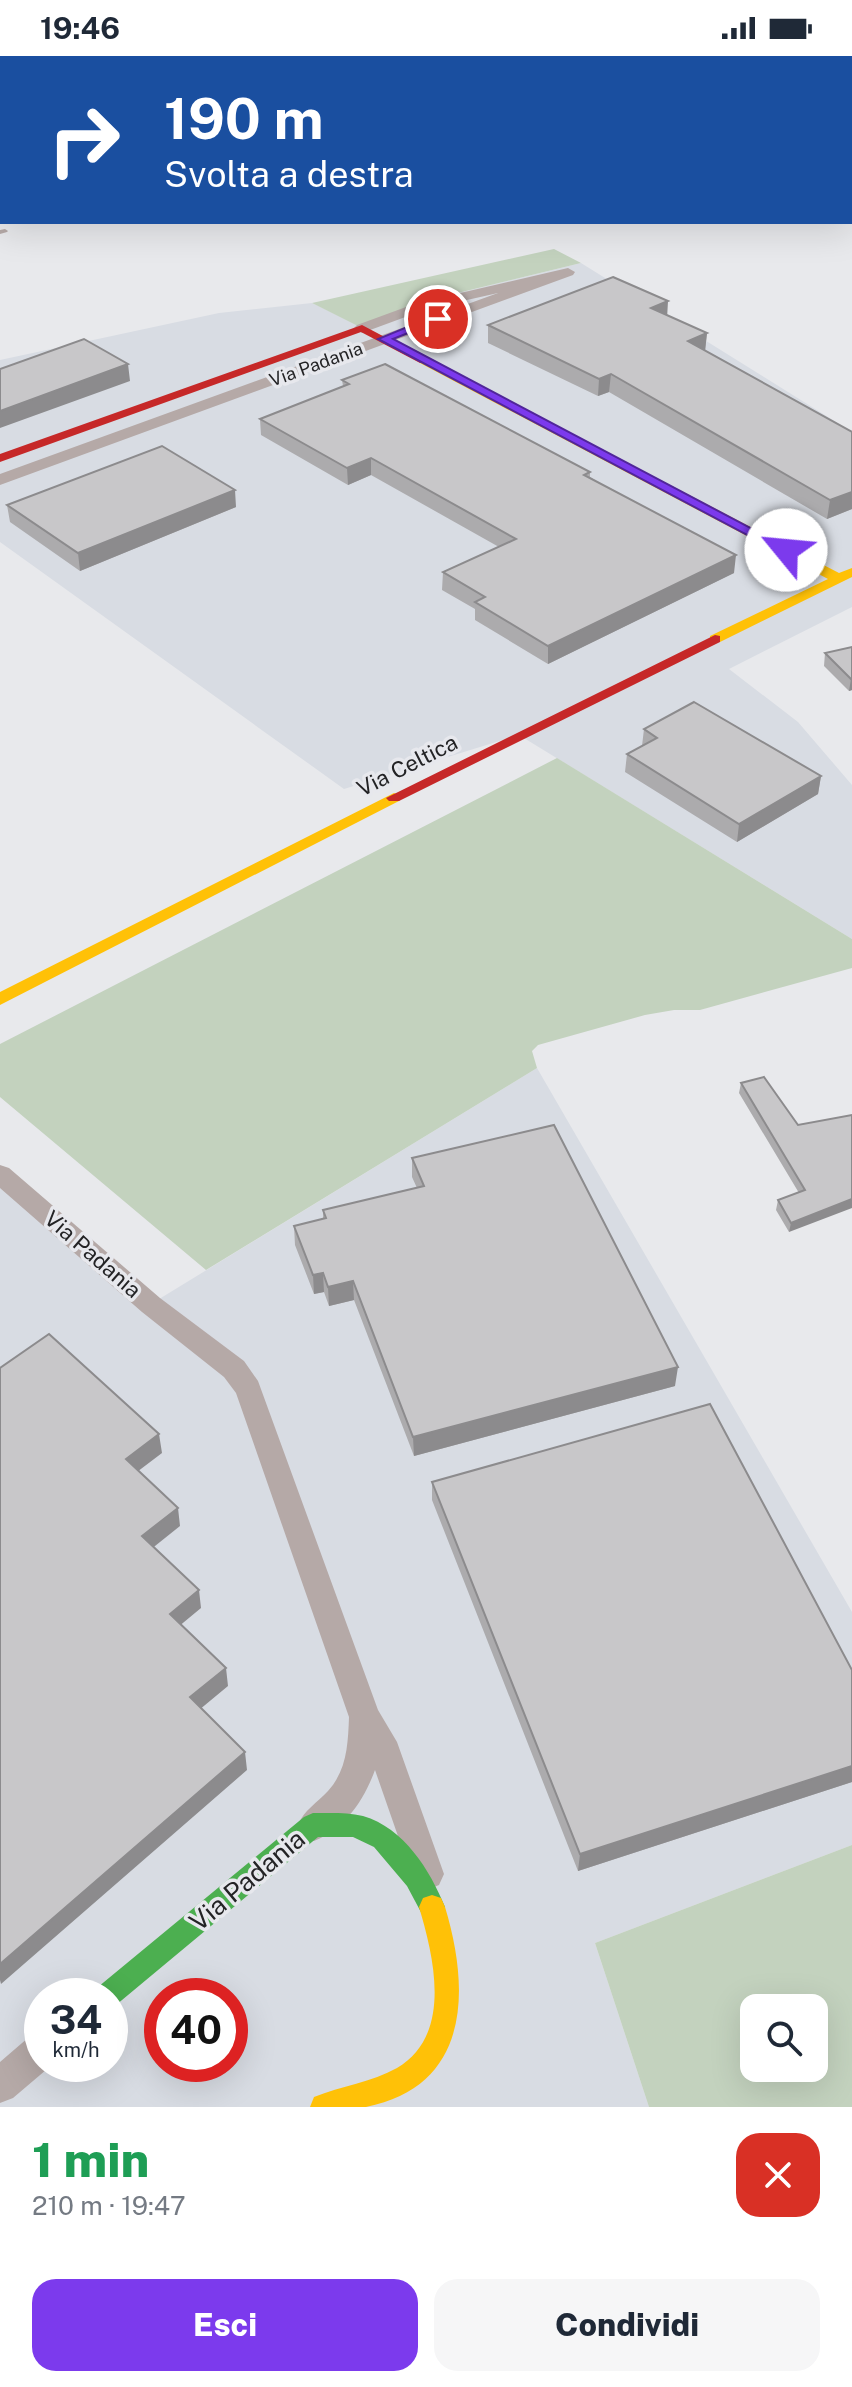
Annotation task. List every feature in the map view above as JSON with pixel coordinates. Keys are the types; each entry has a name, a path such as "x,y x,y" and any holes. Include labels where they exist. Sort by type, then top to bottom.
{"street":[{"path":"362,328 422,306 573,270 384,339"},
{"name":"Via Padania","path":"2,457 362,328 384,339"},
{"name":"Via Padania","path":"0,480 384,339"},
{"name":"Via Celtica","path":"384,339 846,575"},
{"path":"2,457 25,471"},
{"name":"Via Celtica","path":"0,999 519,735 846,575"},
{"name":"Via Padania","path":"0,1174 151,1305 234,1369 241,1379 258,1415 365,1717"},
{"path":"313,1825 339,1806 352,1786 364,1749 365,1717"},
{"path":"365,1717 381,1742 426,1870 430,1900"},
{"name":"Via Padania","path":"128,1979 313,1825 345,1825 374,1832 400,1857 430,1900 446,1949 450,1994 438,2041 410,2075 324,2107"},
{"path":"0,2085 24,2065"}],"shaded area":[{"path":"581,263 852,432 852,607 729,669 798,722 852,785 852,939 519,735 344,789 0,542 0,360 219,313 312,303 362,327 429,300"},
{"path":"537,1068 852,1612 852,1845 595,1943 649,2107 0,2107 0,1174 151,1304"}],"green space":[{"path":"554,249 581,263 429,300 362,328 312,303"},
{"path":"557,758 852,939 852,968 700,1010 645,1015 538,1045 532,1051 537,1068 206,1270 0,1097 0,1044"},
{"path":"852,1845 852,2107 649,2107 595,1943"}],"building":[{"path":"613,277 668,301 651,308 707,333 688,341 852,432 852,492 830,500 611,374 599,379 488,325"},
{"path":"84,339 128,364 0,411 0,369"},
{"path":"385,364 590,472 584,475 736,555 548,646 475,602 485,597 443,572 516,539 371,458 347,468 260,419 349,384 342,380"},
{"path":"162,446 235,490 78,553 7,505"},
{"path":"852,647 852,678 851,679 825,653"},
{"path":"694,702 821,776 739,824 627,754 657,738 644,729"},
{"path":"764,1077 798,1125 852,1115 852,1199 791,1223 778,1200 805,1190 741,1083"},
{"path":"554,1125 678,1367 413,1437 353,1281 328,1287 323,1273 313,1275 294,1226 326,1218 323,1210 424,1186 412,1158"},
{"path":"49,1334 159,1434 126,1459 178,1508 142,1536 199,1590 170,1614 226,1668 190,1697 245,1752 0,1964 0,1368"},
{"path":"710,1404 852,1670 852,1766 580,1854 432,1482"}],"traffic: fast":[{"path":"128,1979 313,1825 353,1826 368,1829 383,1838 408,1866 432,1907"}],"traffic: slow":[{"path":"424,361 839,579"},
{"path":"715,639 852,572"},
{"path":"0,999 394,798"},
{"path":"324,2107 411,2074 428,2057 439,2038 448,1995 447,1973 432,1907"}],"traffic: jam":[{"path":"0,458 362,328 424,361"},
{"path":"394,798 715,639"}],"route":[{"path":"438,319 384,339 786,550"}]}
